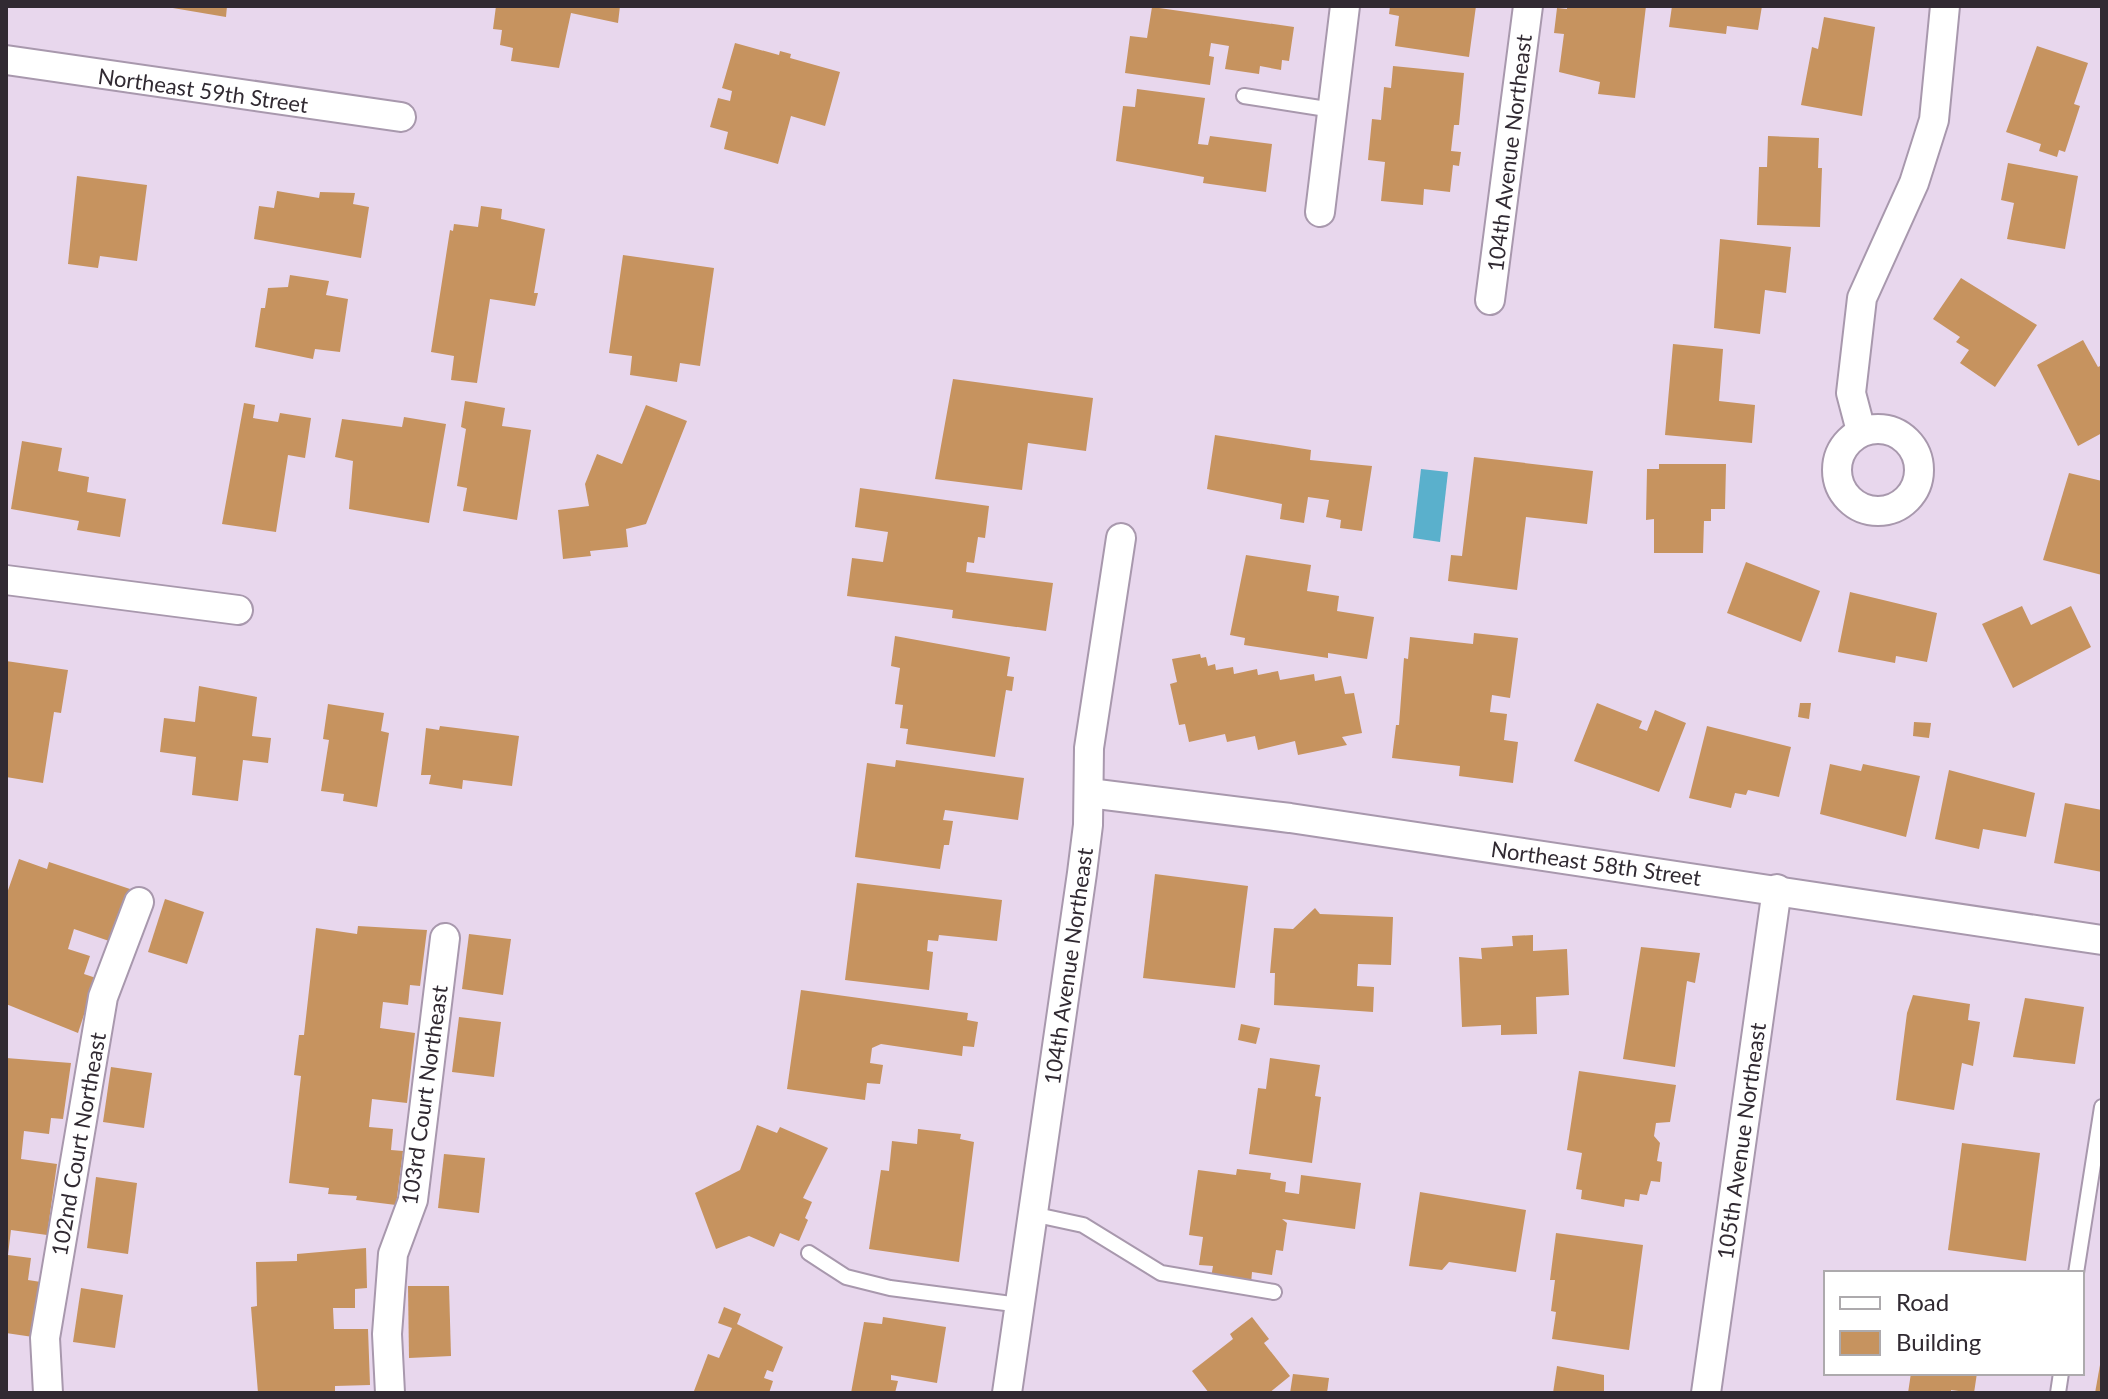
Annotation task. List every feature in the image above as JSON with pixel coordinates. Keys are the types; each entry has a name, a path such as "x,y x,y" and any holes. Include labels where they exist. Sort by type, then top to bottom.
{"street":[{"path":"1320,212 1345,6"},
{"name":"104th Avenue Northeast","path":"1490,300 1528,6"},
{"path":"1861,431 1851,393 1862,298 1914,183 1934,120 1945,6"},
{"name":"Northeast 59th Street","path":"6,60 401,117"},
{"name":"104th Avenue Northeast","path":"1007,1393 1082,873 1089,793 1089,748 1121,538"},
{"path":"6,580 238,610"},
{"name":"Northeast 58th Street","path":"1089,793 1290,818 2102,940"},
{"name":"105th Avenue Northeast","path":"1706,1393 1777,889"},
{"name":"102nd Court Northeast","path":"48,1393 45,1338 103,997 139,902"},
{"name":"103rd Court Northeast","path":"390,1393 387,1334 393,1254 413,1200 445,938"}],"lane":[{"path":"1244,96 1333,110"},
{"path":"2076,1271 2102,1107"},
{"path":"1032,1214 1083,1225 1161,1273 1189,1281 1274,1292"},
{"path":"809,1253 846,1277 860,1281 1020,1305"}],"water":[{"path":"1421,469 1448,472 1440,542 1413,538"}],"building":[{"path":"161,6 227,6 226,17"},
{"path":"496,6 620,6 618,23 571,13 559,68 511,61 513,48 500,45 502,30 493,29"},
{"path":"1390,6 1476,6 1469,57 1395,46 1399,16 1389,14"},
{"path":"1567,6 1646,6 1635,98 1598,94 1600,82 1559,72 1564,34 1554,33 1557,8 1567,9"},
{"path":"1672,6 1762,6 1758,30 1727,26 1726,34 1669,27"},
{"path":"1152,7 1294,27 1289,61 1282,60 1281,70 1260,66 1259,74 1225,69 1229,46 1211,43 1209,56 1214,57 1210,85 1125,73 1130,36 1147,38"},
{"path":"1824,17 1875,27 1862,116 1801,105 1812,47 1818,49"},
{"path":"735,43 779,55 780,51 791,54 790,58 840,72 825,126 791,116 778,164 724,149 728,132 710,127 718,98 730,101 732,91 722,88"},
{"path":"2037,46 2088,63 2074,104 2080,106 2065,152 2059,150 2057,157 2039,151 2041,144 2006,132"},
{"path":"1393,66 1464,73 1459,125 1454,125 1451,151 1461,152 1459,166 1453,165 1450,192 1424,189 1423,205 1381,201 1385,162 1368,160 1372,119 1381,120 1384,87 1391,88"},
{"path":"1137,89 1205,98 1198,144 1208,145 1210,136 1272,144 1266,192 1203,183 1204,177 1116,161 1123,106 1135,107"},
{"path":"1768,136 1819,138 1818,168 1822,168 1820,227 1757,225 1759,167 1767,167"},
{"path":"2008,163 2078,176 2065,249 2007,239 2014,203 2001,200"},
{"path":"77,176 147,185 137,261 100,256 98,268 68,264"},
{"path":"277,191 319,198 320,192 355,193 353,204 369,207 361,258 254,239 259,206 274,208"},
{"path":"481,206 502,209 501,219 545,229 534,293 538,293 535,306 490,299 477,383 451,380 454,356 431,352 450,230 453,231 454,224 478,227"},
{"path":"1720,239 1791,247 1786,293 1765,290 1760,334 1714,328"},
{"path":"623,255 714,268 700,366 680,363 677,382 630,375 632,356 609,353"},
{"path":"290,275 329,281 326,295 348,299 340,352 315,349 313,359 255,347 261,308 265,308 268,288 288,287"},
{"path":"1961,278 2037,325 1995,387 1960,363 1969,350 1956,342 1960,337 1933,319"},
{"path":"2083,340 2098,367 2102,365 2102,433 2078,446 2037,365"},
{"path":"1673,344 1723,349 1719,401 1755,405 1752,443 1665,435"},
{"path":"953,379 1093,398 1086,451 1028,443 1022,490 935,479"},
{"path":"465,401 505,408 502,426 531,430 517,520 463,511 467,488 457,486 466,429 461,427"},
{"path":"244,403 255,405 253,418 278,422 280,413 311,418 305,458 288,455 276,532 222,524"},
{"path":"646,405 687,421 646,524 626,529 628,547 590,551 591,556 563,559 558,510 589,506 585,484 597,454 622,464"},
{"path":"404,417 446,424 429,523 349,509 353,461 335,457 342,419 402,427"},
{"path":"1215,435 1311,450 1310,460 1372,466 1362,531 1340,528 1341,520 1326,517 1329,500 1308,497 1304,523 1280,519 1282,504 1207,489"},
{"path":"22,441 62,448 58,471 89,477 87,492 126,499 120,537 77,530 79,521 11,509"},
{"path":"1474,457 1593,471 1587,524 1526,517 1517,590 1448,581 1451,555 1462,556"},
{"path":"1659,464 1726,464 1725,509 1711,509 1711,521 1704,521 1703,553 1654,553 1654,519 1646,520 1647,469 1659,469"},
{"path":"2069,473 2102,481 2102,575 2043,560"},
{"path":"860,488 989,506 985,538 978,537 974,563 967,562 966,572 1053,583 1046,631 952,618 953,610 847,596 852,558 883,562 888,532 855,527"},
{"path":"1246,555 1311,565 1307,591 1339,596 1337,611 1374,617 1367,659 1328,653 1328,658 1244,645 1245,638 1230,635"},
{"path":"1746,562 1820,591 1801,642 1727,613"},
{"path":"1850,592 1937,613 1927,662 1896,656 1895,663 1838,652"},
{"path":"2022,606 2031,625 2071,606 2091,647 2013,688 1982,624"},
{"path":"1474,633 1518,638 1510,698 1492,695 1490,712 1507,714 1504,740 1518,742 1513,783 1459,776 1460,766 1392,758 1396,725 1399,725 1404,658 1408,659 1410,637 1473,644"},
{"path":"895,636 1010,657 1007,676 1014,677 1012,691 1006,690 995,757 906,744 908,729 900,728 903,705 895,704 900,668 891,666"},
{"path":"1200,654 1201,658 1206,657 1208,666 1215,664 1216,670 1233,667 1234,674 1257,669 1258,675 1278,671 1280,680 1314,674 1315,681 1341,676 1345,694 1354,693 1362,733 1342,737 1347,745 1298,755 1295,741 1258,750 1255,736 1227,742 1225,734 1189,742 1185,724 1179,725 1170,684 1177,682 1172,659"},
{"path":"6,661 68,670 61,713 54,712 43,783 6,777"},
{"path":"199,686 257,697 252,736 271,738 268,763 243,760 238,801 192,795 196,757 160,752 164,718 195,722"},
{"path":"1597,703 1642,721 1639,728 1647,731 1655,710 1686,723 1659,792 1574,761"},
{"path":"1800,703 1811,703 1809,719 1798,717"},
{"path":"328,704 384,713 381,731 389,733 377,807 343,801 344,794 321,791 329,740 323,739"},
{"path":"1914,722 1931,723 1929,738 1913,736"},
{"path":"440,726 519,736 512,786 463,780 462,789 429,784 431,775 421,775 426,728 439,730"},
{"path":"1707,726 1791,747 1779,797 1748,790 1746,795 1735,793 1731,808 1689,798"},
{"path":"896,760 1024,778 1018,820 945,810 943,820 953,821 949,845 944,845 940,869 855,857 867,763 895,767"},
{"path":"1830,764 1861,771 1863,764 1920,776 1906,837 1820,814"},
{"path":"1949,770 2035,793 2026,837 1983,829 1979,849 1935,839"},
{"path":"2065,803 2102,810 2102,872 2054,863"},
{"path":"19,859 47,869 49,862 133,890 115,943 74,929 68,949 90,956 84,974 96,978 78,1033 6,1004 6,896"},
{"path":"1155,874 1248,886 1235,988 1143,978"},
{"path":"857,883 1002,900 997,941 939,935 938,941 928,940 927,951 933,952 929,990 845,980"},
{"path":"165,899 204,912 187,964 148,952"},
{"path":"1315,908 1320,914 1393,917 1391,965 1358,964 1357,986 1374,987 1373,1012 1274,1005 1275,973 1270,973 1274,928 1293,929"},
{"path":"358,926 427,930 420,986 410,985 408,1005 383,1002 380,1028 415,1033 407,1103 372,1099 369,1127 393,1129 391,1150 403,1151 396,1205 356,1200 357,1196 328,1194 329,1188 289,1183 301,1076 294,1075 299,1035 304,1035 316,928 357,934"},
{"path":"469,934 511,939 503,995 462,989"},
{"path":"1533,935 1533,951 1567,949 1569,995 1536,997 1537,1034 1501,1035 1501,1025 1462,1027 1459,957 1482,959 1481,948 1513,946 1512,936"},
{"path":"1641,947 1700,953 1695,983 1687,981 1675,1067 1623,1059"},
{"path":"801,990 968,1013 967,1020 978,1022 974,1047 963,1046 962,1056 881,1044 872,1048 870,1063 883,1065 880,1084 867,1083 865,1100 787,1089"},
{"path":"1913,995 1970,1004 1968,1020 1980,1022 1973,1066 1962,1063 1954,1110 1896,1100 1907,1013"},
{"path":"2025,998 2084,1007 2075,1064 2013,1057"},
{"path":"459,1017 501,1022 494,1077 452,1072"},
{"path":"1241,1024 1260,1028 1256,1044 1238,1040"},
{"path":"6,1058 71,1063 63,1119 51,1118 49,1134 24,1131 21,1159 57,1164 47,1235 11,1230 8,1255 31,1258 28,1280 41,1282 33,1337 6,1333"},
{"path":"1270,1058 1320,1065 1315,1096 1321,1097 1312,1163 1249,1154 1258,1088 1266,1089"},
{"path":"111,1067 152,1073 144,1128 103,1122"},
{"path":"1579,1071 1676,1085 1670,1122 1656,1123 1654,1136 1660,1143 1657,1161 1662,1162 1660,1182 1651,1181 1647,1195 1640,1194 1639,1201 1625,1199 1624,1207 1581,1199 1582,1190 1576,1189 1582,1153 1567,1150"},
{"path":"757,1125 777,1133 780,1127 828,1148 803,1198 812,1202 805,1218 808,1220 799,1241 780,1233 774,1247 749,1236 716,1249 695,1193 740,1170"},
{"path":"918,1129 961,1134 960,1139 974,1142 959,1262 869,1249 881,1170 889,1171 892,1141 917,1144"},
{"path":"1962,1143 2040,1153 2026,1261 1948,1250"},
{"path":"444,1154 485,1158 479,1213 438,1208"},
{"path":"1237,1169 1271,1173 1270,1179 1286,1182 1285,1192 1299,1194 1301,1175 1361,1183 1355,1229 1282,1219 1287,1223 1283,1251 1276,1250 1272,1275 1252,1272 1251,1284 1211,1278 1213,1266 1199,1265 1203,1237 1189,1235 1198,1170 1236,1175"},
{"path":"96,1177 137,1183 128,1254 87,1248"},
{"path":"1420,1192 1526,1210 1516,1272 1449,1262 1442,1270 1409,1266"},
{"path":"1556,1233 1643,1245 1629,1350 1552,1339 1556,1312 1551,1311 1555,1280 1550,1280"},
{"path":"366,1248 367,1288 355,1289 355,1308 333,1308 334,1329 368,1329 370,1385 335,1386 335,1393 258,1393 251,1307 257,1306 256,1262 297,1261 297,1254"},
{"path":"408,1286 449,1286 451,1356 409,1358"},
{"path":"81,1288 123,1295 115,1348 73,1342"},
{"path":"724,1307 741,1314 737,1324 783,1347 773,1372 767,1370 764,1378 773,1381 769,1393 694,1391 708,1354 719,1358 732,1328 718,1323"},
{"path":"883,1317 946,1327 937,1383 891,1375 891,1380 898,1381 895,1393 851,1393 864,1322 882,1324"},
{"path":"1252,1317 1269,1339 1264,1343 1290,1376 1269,1393 1209,1393 1192,1371 1233,1339 1230,1334"},
{"path":"2100,1365 2102,1393 2095,1393"},
{"path":"1557,1366 1604,1375 1604,1393 1553,1393"},
{"path":"1293,1374 1329,1378 1327,1393 1290,1393"},
{"path":"1911,1375 1977,1375 1974,1393 1951,1390 1951,1393 1908,1393"}]}
